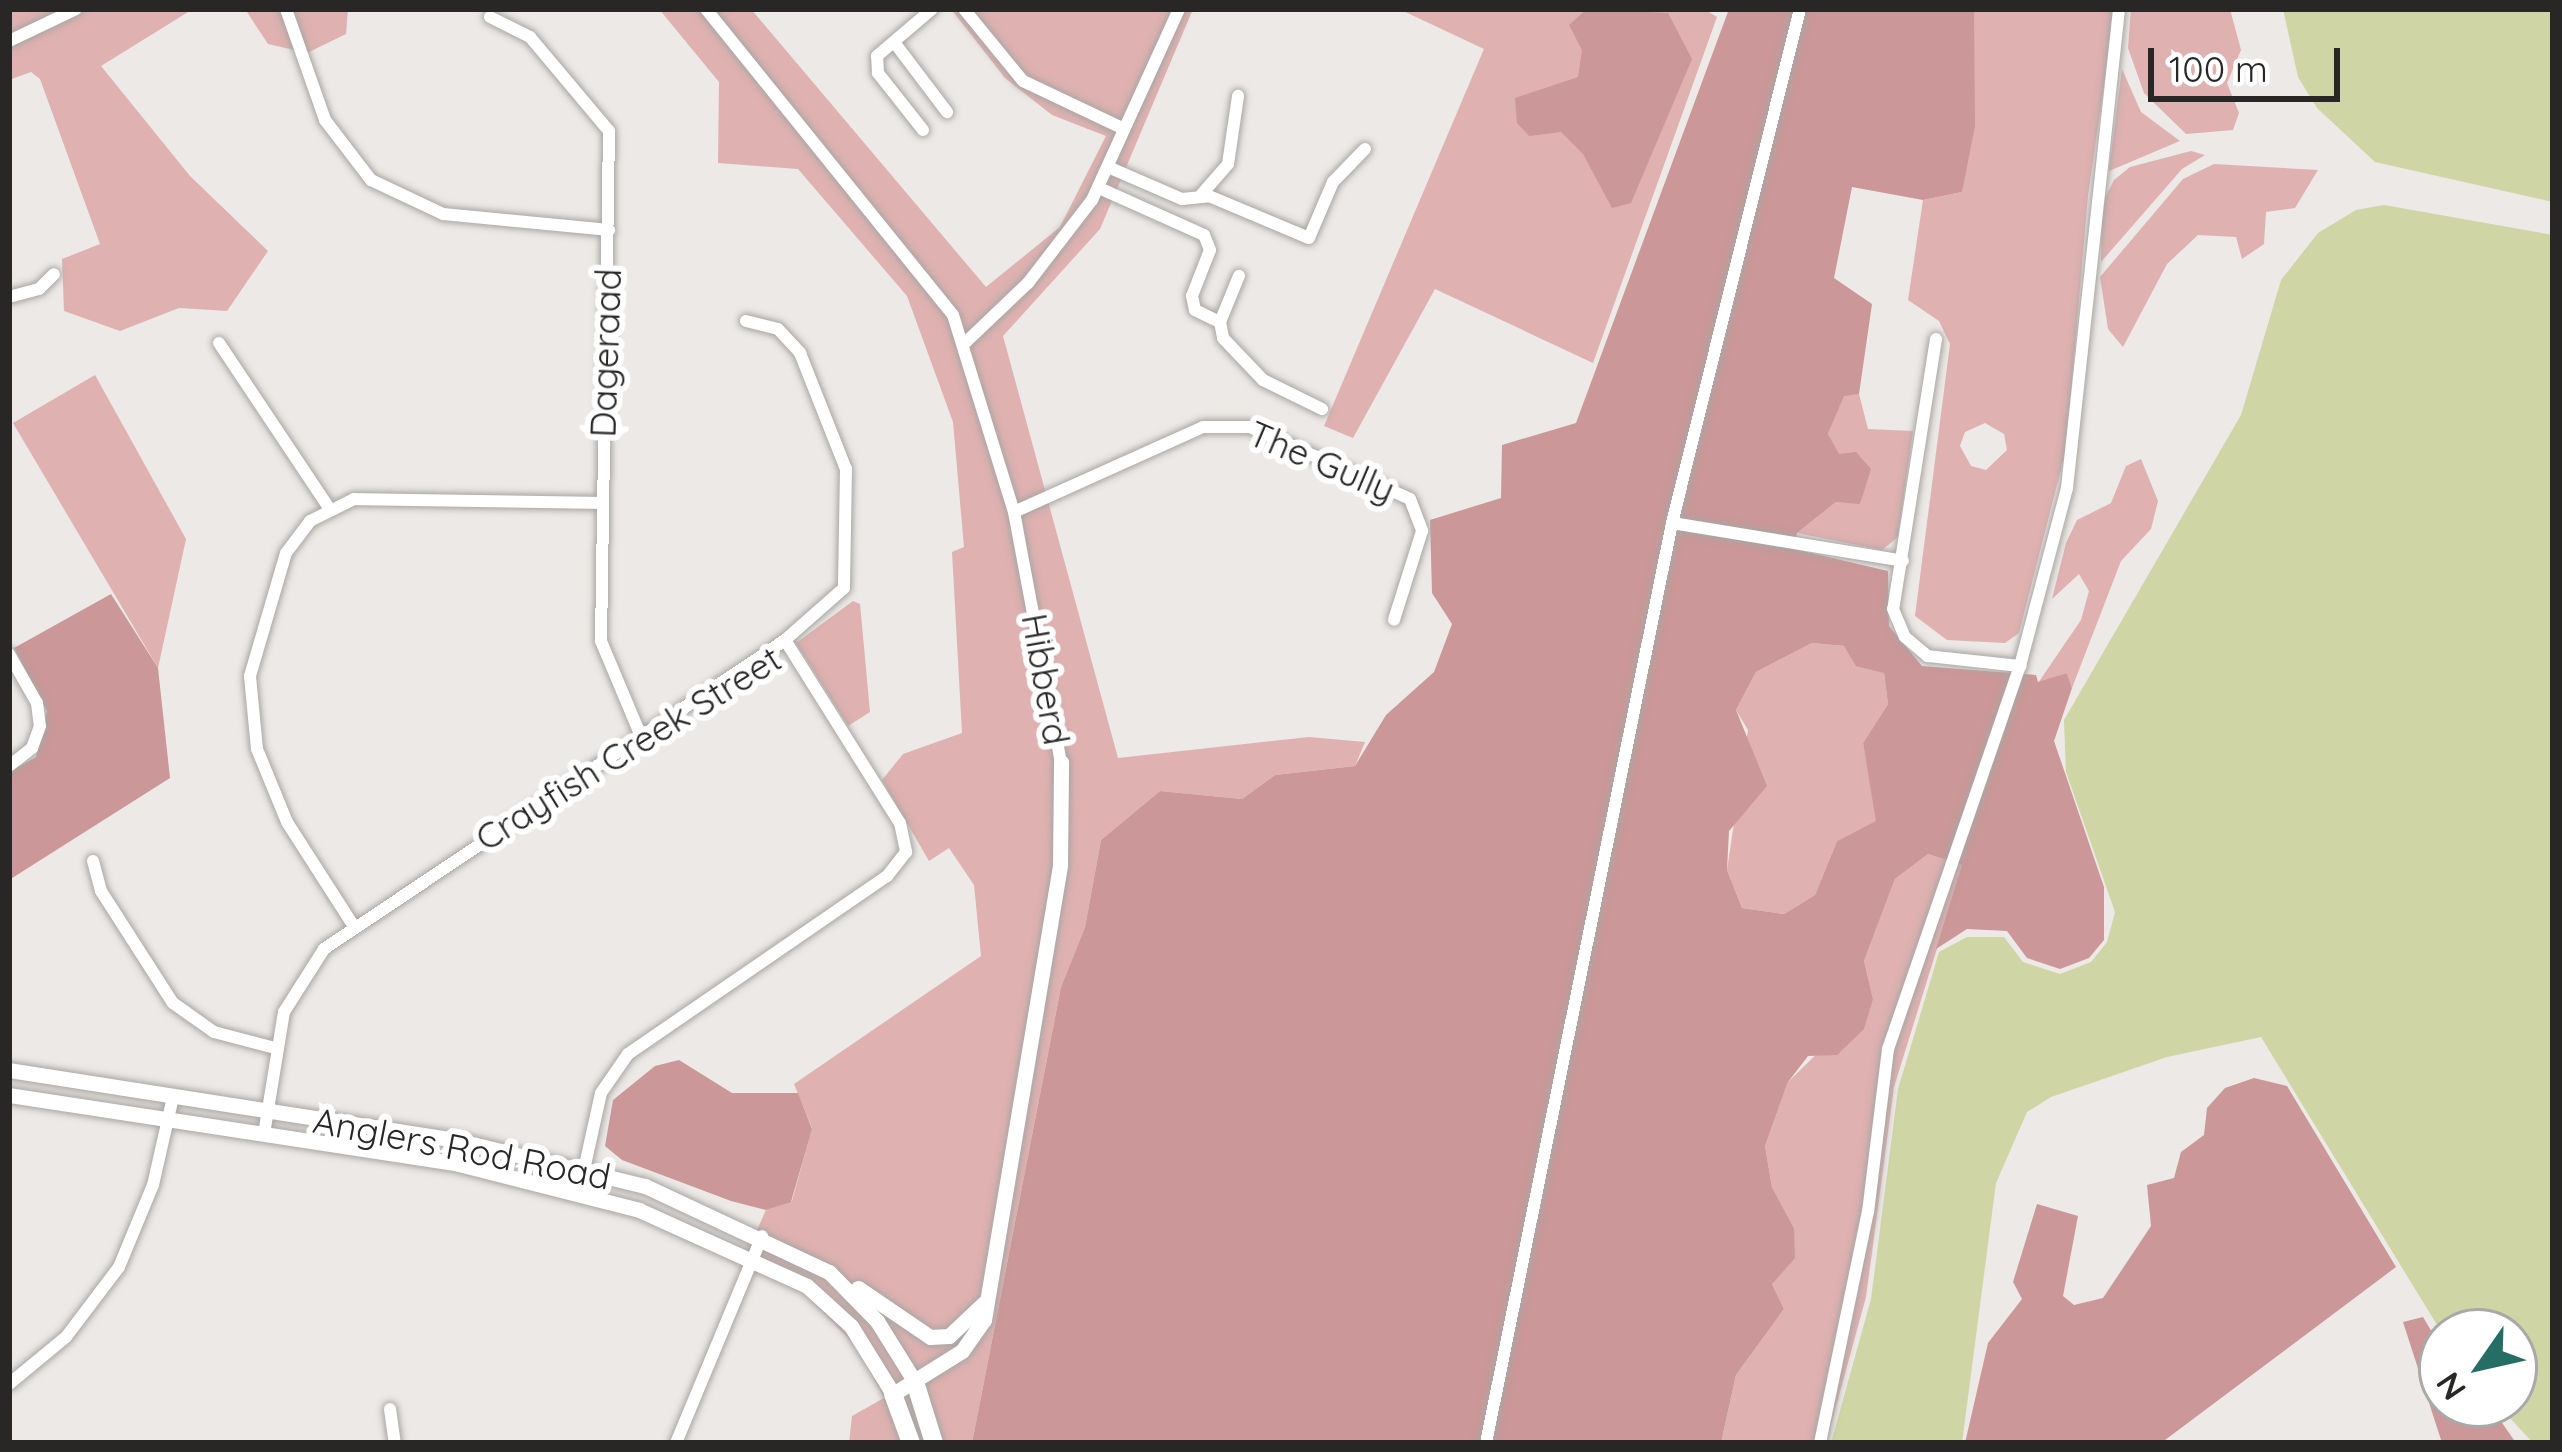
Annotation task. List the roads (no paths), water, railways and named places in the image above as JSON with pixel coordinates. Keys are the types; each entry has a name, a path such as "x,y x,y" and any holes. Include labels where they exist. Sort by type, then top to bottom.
{"main road":[{"path":"915,1382 934,1443"},
{"path":"892,1394 911,1443"}],"street":[{"path":"9,41 76,9"},
{"path":"286,9 325,120 371,180 443,214 609,230"},
{"name":"Hibberd","path":"706,9 919,265 966,342 1014,512 1060,762 1060,865 986,1302 969,1345 892,1394"},
{"path":"922,130 878,73 877,56 932,9"},
{"path":"964,9 1023,81 1124,129"},
{"path":"966,342 1050,258 1099,188 1179,9"},
{"path":"1486,1443 1672,523 1800,9"},
{"path":"1820,1443 1868,1212 1888,1049 2020,666 2079,412 2093,194 2119,9"},
{"name":"Dageraad","path":"490,16 530,37 607,126 601,641 640,734"},
{"path":"894,42 947,112"},
{"path":"1201,195 1228,164 1238,97"},
{"path":"1108,167 1183,199 1201,195 1309,238 1333,182 1365,148"},
{"path":"1099,188 1204,235 1210,250 1191,303 1220,322"},
{"path":"9,297 38,289 54,274"},
{"path":"1239,277 1220,322 1223,338 1263,380 1322,410"},
{"path":"746,322 778,329 800,353 846,469 844,588 820,618 785,640"},
{"path":"1936,339 1893,609 1916,649 1942,662 2020,666"},
{"path":"219,343 328,508"},
{"name":"The Gully","path":"1014,512 1227,423 1391,486 1421,519 1394,620"},
{"path":"353,926 277,805 248,694 256,641 286,554 328,508 371,497 600,503"},
{"path":"1672,523 1903,561"},
{"name":"Crayfish Creek Street","path":"264,1134 275,1048 300,978 353,926 785,640 899,823 906,852 887,876 640,1041 602,1094 579,1192"},
{"path":"9,654 37,703 40,726 32,748 9,766"},
{"path":"93,860 101,891 173,1003 214,1032 275,1048"},
{"name":"Anglers Rod Road","path":"9,1070 584,1168 762,1234 829,1272 877,1321 915,1382"},
{"name":"Anglers Rod Road","path":"9,1095 264,1134 579,1192 752,1255 837,1311 892,1394"},
{"path":"9,1384 67,1337 119,1267 144,1214 173,1096"},
{"path":"676,1443 762,1234"},
{"path":"829,1272 929,1336 949,1336 986,1302"},
{"path":"390,1409 395,1443"}]}
